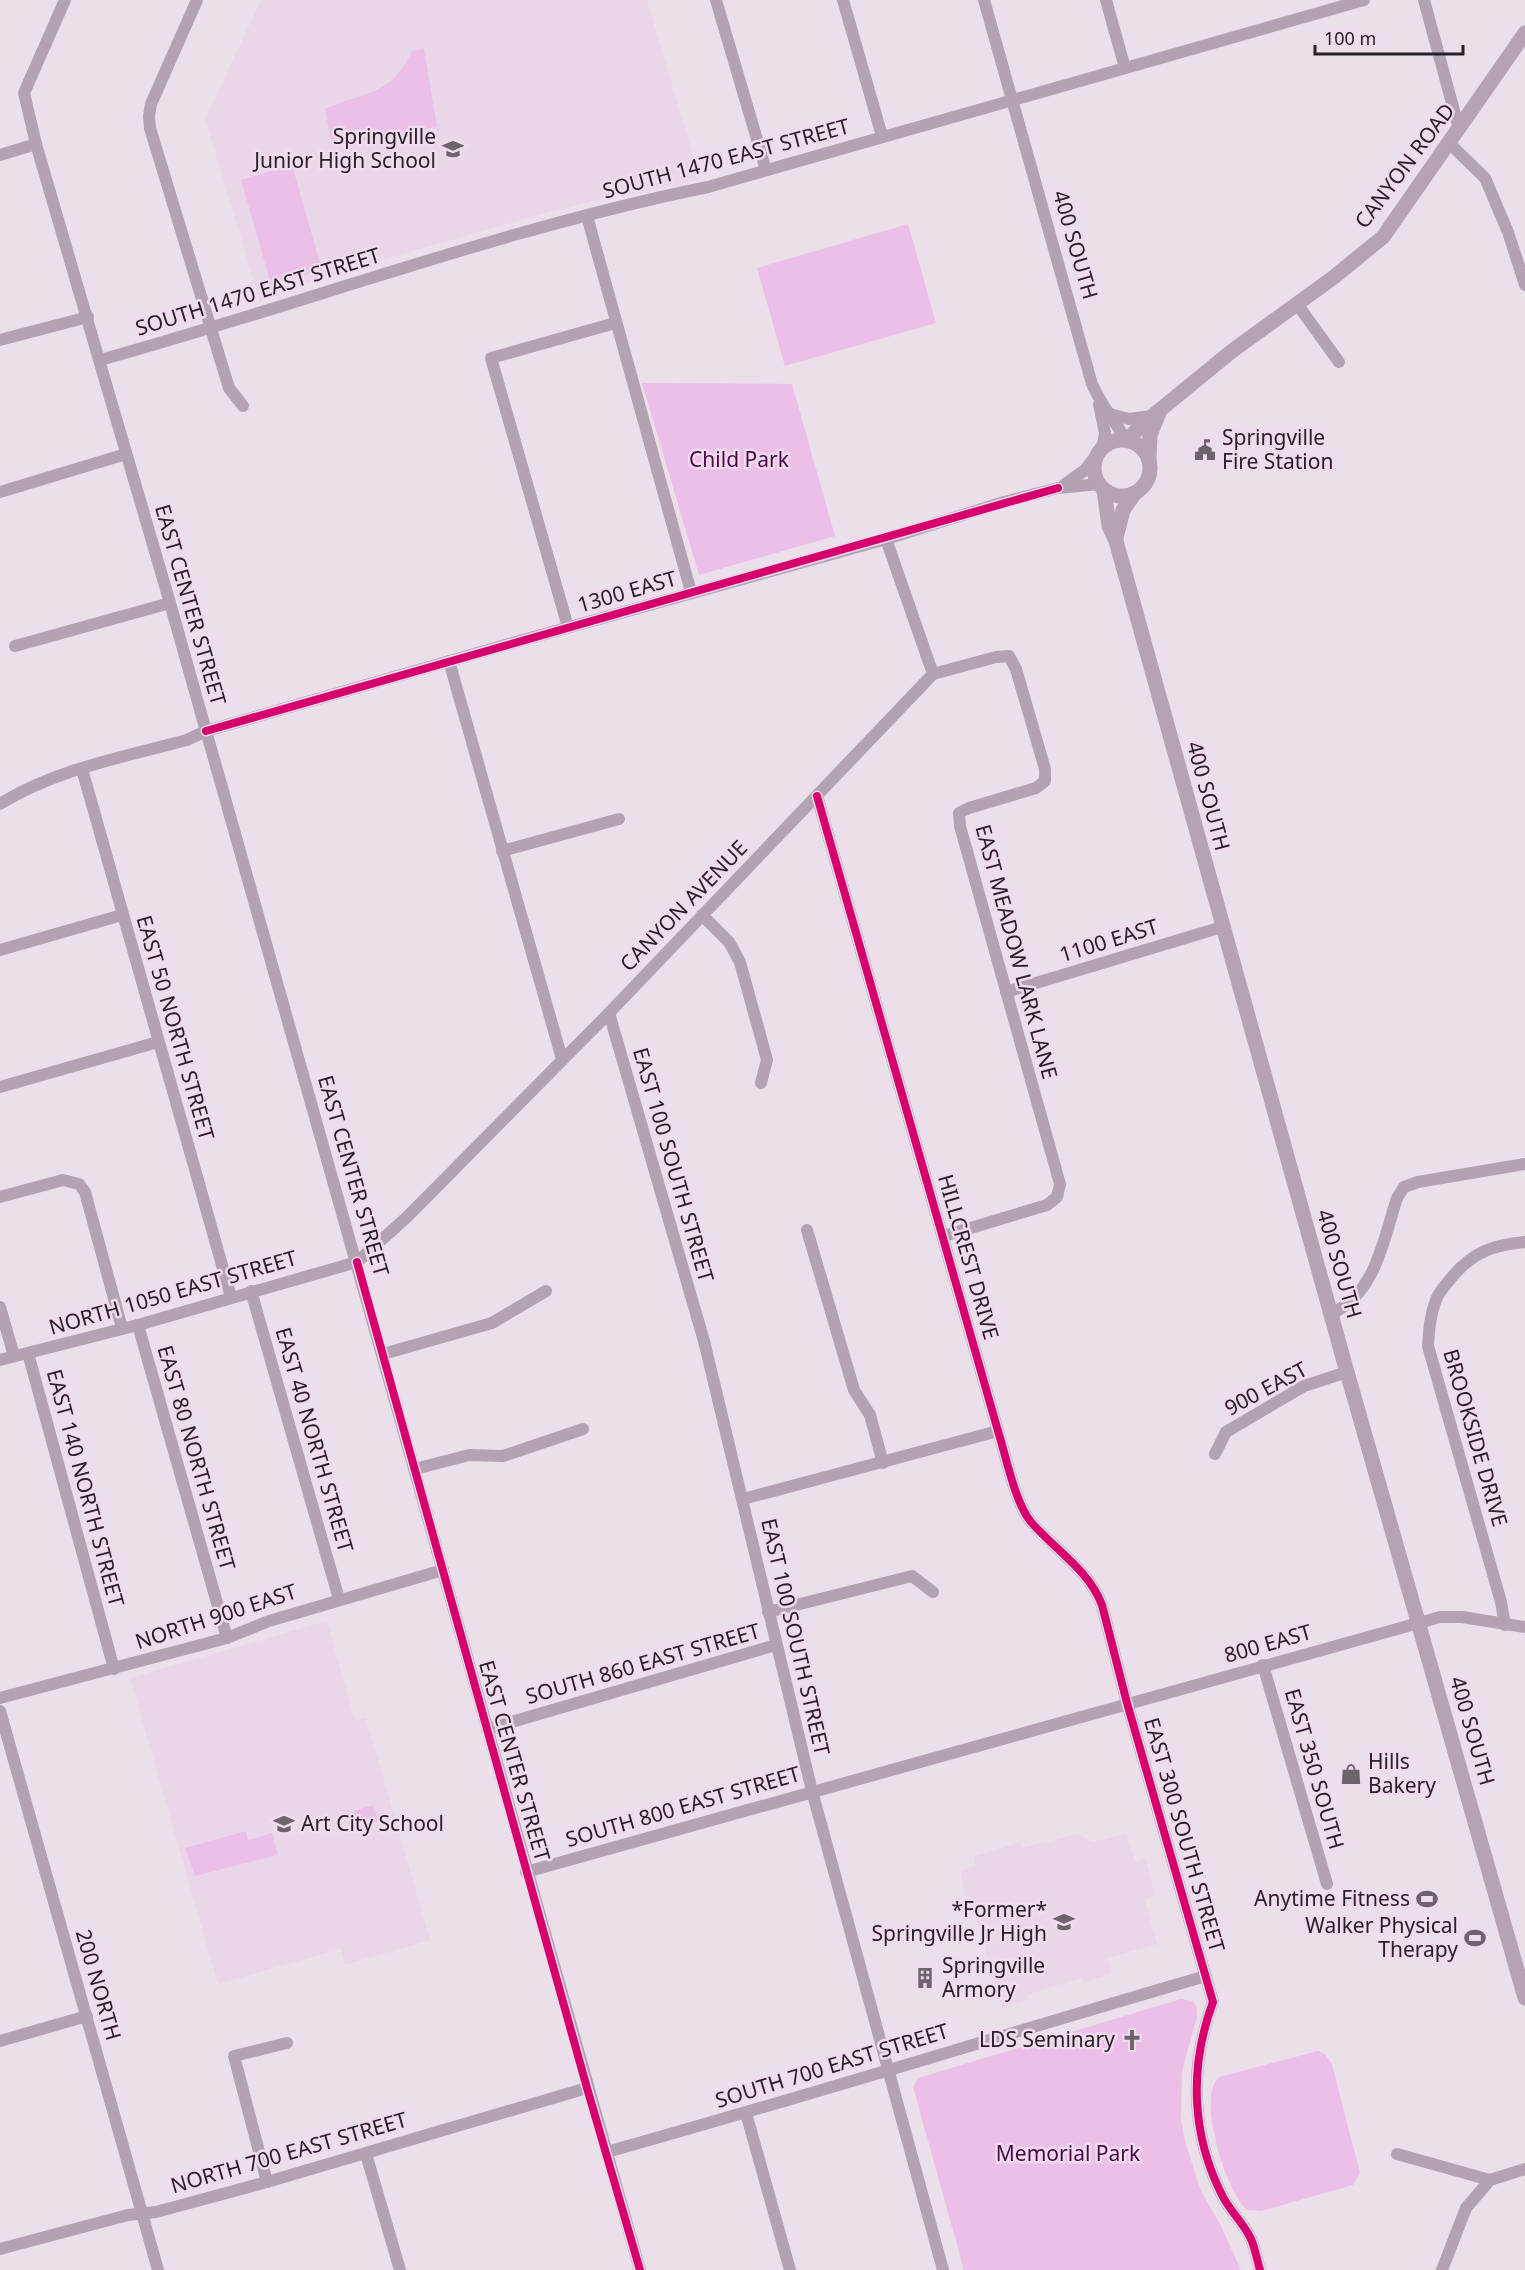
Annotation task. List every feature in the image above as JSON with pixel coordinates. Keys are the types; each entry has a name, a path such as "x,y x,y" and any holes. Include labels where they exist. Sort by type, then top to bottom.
{"main road":[{"name":"CANYON ROAD","path":"1127,440 1232,351 1334,277 1383,237 1523,40"},
{"path":"1149,460 1141,447 1127,440 1117,440 1100,450 1094,467 1101,487 1118,496 1136,493 1147,482 1150,475 1150,435 1156,414"},
{"name":"400 SOUTH","path":"1101,487 1109,526 1116,541 1222,927 1525,1998"},
{"name":"400 SOUTH","path":"1116,541 1123,510 1136,493"}],"street":[{"name":"EAST CENTER STREET","path":"65,0 24,93 36,144 170,603 640,2270"},
{"path":"197,0 151,104 148,116 229,388 243,406"},
{"path":"716,0 766,170"},
{"path":"843,0 882,136"},
{"name":"400 SOUTH","path":"984,0 1098,400 1105,433 1100,450"},
{"path":"1106,0 1125,68"},
{"name":"SOUTH 1470 EAST STREET","path":"100,360 513,235 652,198 708,187 1125,68 1337,3 1364,0"},
{"path":"1424,0 1459,129"},
{"path":"1449,143 1485,178 1508,232 1525,285"},
{"path":"0,155 36,144"},
{"path":"587,216 691,592"},
{"path":"1297,304 1339,362"},
{"path":"0,340 88,317"},
{"path":"568,627 491,358 615,323"},
{"name":"400 SOUTH","path":"1098,400 1127,440"},
{"path":"1109,413 1129,419 1156,414"},
{"name":"1300 EAST","path":"1058,488 1085,470 1100,450"},
{"path":"0,492 126,454"},
{"name":"1300 EAST","path":"0,804 26,788 51,777 187,740 206,731 449,661 886,539 1058,488 1101,487"},
{"path":"886,539 933,674"},
{"path":"15,646 170,603"},
{"name":"EAST MEADOW LARK LANE","path":"933,674 996,657 1009,656 1016,669 1045,769 1045,781 1036,788 959,813 960,826 1060,1184 1057,1197 1047,1205 944,1236"},
{"path":"449,661 562,1059"},
{"name":"CANYON AVENUE","path":"357,1262 407,1217 609,1013 933,674"},
{"name":"EAST 50 NORTH STREET","path":"82,769 231,1297"},
{"name":"HILLCREST DRIVE","path":"817,796 998,1431 1022,1507 1030,1521 1074,1562 1096,1591 1127,1703"},
{"path":"502,851 619,819"},
{"path":"0,950 122,915"},
{"path":"702,915 729,942 740,962 767,1060 761,1083"},
{"name":"1100 EAST","path":"1006,992 1222,927"},
{"name":"EAST 100 SOUTH STREET","path":"609,1013 704,1341 812,1791 943,2270"},
{"path":"0,1087 158,1042"},
{"path":"1331,1314 1349,1304 1368,1280 1397,1198 1404,1187 1419,1182 1525,1164"},
{"path":"0,1197 63,1180 79,1184 85,1192 122,1328"},
{"path":"807,1230 854,1390 870,1415 883,1463"},
{"name":"BROOKSIDE DRIVE","path":"1505,1625 1501,1602 1428,1346 1430,1319 1437,1297 1468,1259 1505,1243 1525,1242"},
{"name":"NORTH 1050 EAST STREET","path":"0,1360 138,1324 357,1262"},
{"name":"EAST 40 NORTH STREET","path":"251,1291 339,1599"},
{"path":"383,1354 492,1323 546,1291"},
{"path":"0,1307 14,1356"},
{"name":"EAST 80 NORTH STREET","path":"138,1324 227,1638"},
{"name":"EAST 140 NORTH STREET","path":"28,1353 114,1669"},
{"name":"900 EAST","path":"1215,1454 1226,1432 1304,1386 1347,1372"},
{"path":"415,1469 469,1455 503,1456 583,1429"},
{"path":"743,1499 998,1431"},
{"name":"NORTH 900 EAST","path":"0,1698 227,1638 269,1621 443,1570"},
{"path":"768,1612 912,1576 933,1592"},
{"path":"1420,1622 1440,1617 1462,1617 1525,1627"},
{"name":"800 EAST","path":"1127,1703 1420,1622"},
{"name":"SOUTH 860 EAST STREET","path":"487,1730 776,1645"},
{"name":"EAST 350 SOUTH","path":"1263,1665 1327,1884"},
{"name":"SOUTH 800 EAST STREET","path":"526,1872 1127,1703"},
{"name":"EAST 300 SOUTH STREET","path":"1127,1703 1213,2002 1203,2033 1197,2068 1196,2092 1200,2132 1214,2178 1232,2213 1251,2239 1260,2270"},
{"name":"200 NORTH","path":"0,1711 158,2270"},
{"name":"SOUTH 700 EAST STREET","path":"607,2152 1206,1976"},
{"path":"0,2041 87,2016"},
{"path":"267,2182 234,2056 286,2043"},
{"name":"NORTH 700 EAST STREET","path":"0,2248 267,2182 587,2088"},
{"path":"746,2113 790,2270"},
{"path":"366,2154 400,2270"},
{"path":"1397,2154 1490,2180"},
{"path":"1442,2270 1466,2208 1490,2180 1525,2169"}],"shaded area":[{"name":"Springville Junior High School","path":"261,0 647,0 700,179 634,194 622,193 535,216 277,292 260,301 205,119"},
{"name":"Art City School","path":"327,1621 355,1721 366,1718 430,1940 345,1965 341,1949 218,1984 130,1678"},
{"name":"*Former* Springville Jr High","path":"1078,1834 1093,1842 1126,1834 1136,1862 1145,1858 1155,1895 1145,1899 1157,1944 1108,1958 1112,1973 1084,1983 1082,1978 1051,1987 1027,1995 1028,2000 1002,2008 970,1896 965,1897 960,1871 976,1866 974,1857 1020,1842 1022,1848"}],"green space":[{"path":"424,49 437,127 332,146 325,109 386,85 404,66 412,51"},
{"path":"292,165 322,270 271,284 241,180"},
{"path":"908,224 936,323 785,366 757,268"},
{"name":"Child Park","path":"642,383 792,384 835,536 699,575"},
{"path":"374,1805 379,1822 359,1827 354,1811"},
{"path":"246,1831 248,1840 272,1833 278,1855 195,1876 185,1848"},
{"name":"Memorial Park","path":"1181,1999 1193,2001 1197,2007 1197,2017 1182,2071 1181,2120 1185,2141 1201,2191 1221,2226 1241,2270 964,2270 913,2087 918,2078"},
{"path":"1318,2051 1325,2054 1332,2064 1360,2173 1353,2185 1261,2211 1247,2210 1231,2184 1217,2144 1212,2123 1213,2088 1219,2077"}],"cycle path":[{"path":"206,731 1058,488"},
{"path":"817,796 1020,1503 1031,1522 1080,1570 1096,1592 1102,1605 1127,1703 1213,2002 1205,2026 1197,2076 1199,2125 1212,2173 1223,2197 1251,2239 1260,2270"},
{"path":"357,1262 587,2088 640,2270"}],"place":[{"name":"Springville Junior High School","path":"453,149"},
{"name":"Springville Fire Station","path":"1205,450"},
{"name":"Hills Bakery","path":"1351,1774"},
{"name":"Art City School","path":"284,1824"},
{"name":"Anytime Fitness","path":"1427,1899"},
{"name":"*Former* Springville Jr High","path":"1064,1922"},
{"name":"Walker Physical Therapy","path":"1475,1938"},
{"name":"Springville Armory","path":"925,1978"},
{"name":"LDS Seminary","path":"1132,2040"}]}
